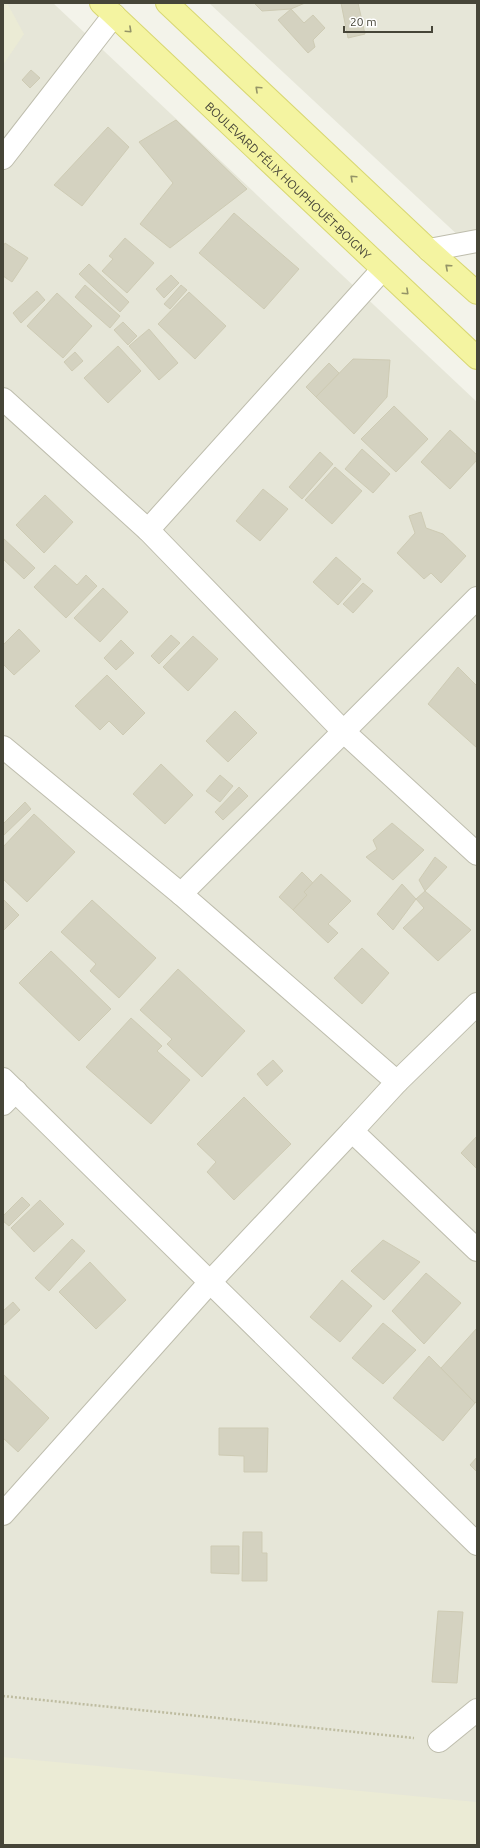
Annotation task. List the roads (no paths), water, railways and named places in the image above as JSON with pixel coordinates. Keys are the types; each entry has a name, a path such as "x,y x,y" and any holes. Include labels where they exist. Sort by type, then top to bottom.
{"main road":[{"path":"167,3 429,250 477,293"},
{"name":"BOULEVARD FÉLIX HOUPHOUËT-BOIGNY","path":"107,9 477,358"}],"street":[{"path":"3,158 107,9"},
{"path":"429,250 477,241"},
{"path":"148,530 382,270"},
{"path":"3,399 148,530 343,731 477,854"},
{"path":"181,894 477,598"},
{"path":"3,747 181,894 397,1082"},
{"path":"3,1514 211,1281 397,1082 477,1004"},
{"path":"7,1091 211,1281 477,1544"},
{"path":"352,1131 477,1250"},
{"path":"439,1741 477,1710"}]}
